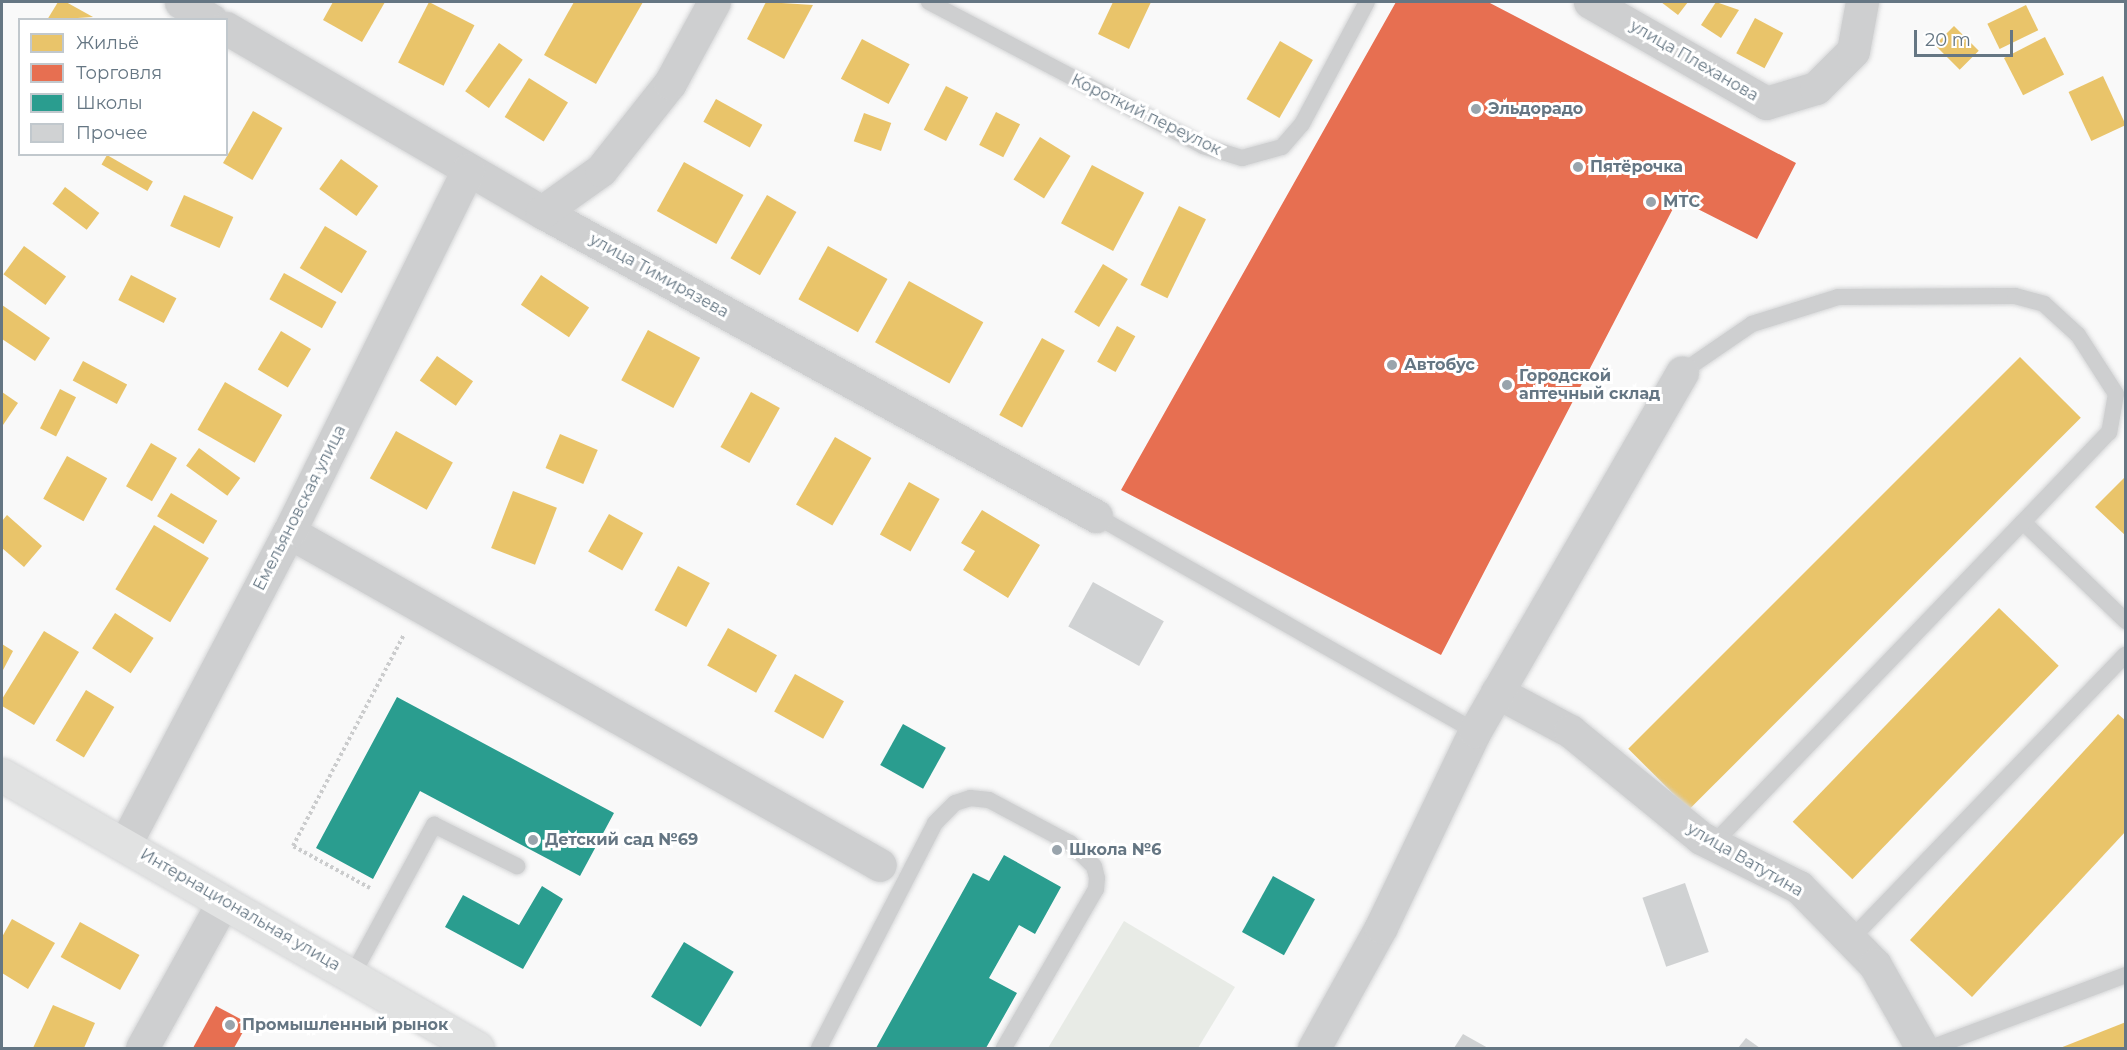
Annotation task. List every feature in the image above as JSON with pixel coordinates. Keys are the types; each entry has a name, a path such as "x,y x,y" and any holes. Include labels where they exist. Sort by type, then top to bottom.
{"main road":[{"name":"Интернациональная улица","path":"2,775 353,974 477,1048"}],"street":[{"path":"181,2 208,18"},
{"path":"542,212 602,170 670,82 714,2"},
{"name":"улица Плеханова","path":"1590,2 1766,103 1816,88 1853,51 1862,2"},
{"name":"улица Тимирязева","path":"228,29 542,212 1096,516"},
{"name":"Емельяновская улица","path":"125,844 289,532 468,170"},
{"path":"1314,1048 1381,927 1475,731 1682,372"},
{"path":"289,532 893,872"},
{"name":"улица Ватутина","path":"1497,692 1570,731 1630,784 1713,844 1799,887 1875,965 1922,1048"},
{"path":"142,1048 223,902"}],"lane":[{"name":"Короткий переулок","path":"929,2 1203,146 1242,158 1282,147 1302,124 1367,2"},
{"path":"1682,372 1752,324 1838,297 2015,296 2044,304 2078,335 2121,393 2109,432 1713,844"},
{"path":"1096,516 1475,731"},
{"path":"2023,522 2126,621"},
{"path":"1850,940 2126,654"},
{"path":"819,1048 893,872 955,803 970,798 989,800 1070,843 1094,866 1096,889 1004,1048"},
{"path":"353,974 434,825 517,866"},
{"path":"1931,1048 2126,975"}],"path":[{"path":"394,901 294,846 420,606"}],"shaded area":[{"path":"1124,921 1235,987 1198,1048 1048,1048"}],"building: Жильё":[{"path":"58,2 66,2 93,17 78,18 48,18"},
{"path":"333,2 385,2 362,42 323,20"},
{"path":"429,2 474,25 444,86 398,63"},
{"path":"574,2 643,2 596,84 544,55"},
{"path":"766,2 813,5 784,59 747,39"},
{"path":"1113,2 1151,2 1129,49 1098,34"},
{"path":"1661,2 1688,2 1678,15"},
{"path":"1716,2 1739,10 1721,38 1701,25"},
{"path":"2026,5 2038,30 2000,49 1987,24"},
{"path":"1755,18 1783,33 1764,68 1736,53"},
{"path":"1954,26 1979,51 1960,70 1935,45"},
{"path":"2045,37 2064,74 2023,95 2004,58"},
{"path":"862,39 910,64 889,104 841,79"},
{"path":"1280,41 1313,60 1279,118 1246,99"},
{"path":"499,43 523,60 489,108 465,91"},
{"path":"2103,76 2126,125 2091,141 2069,92"},
{"path":"529,78 568,102 544,141 505,117"},
{"path":"946,86 968,97 946,141 924,130"},
{"path":"716,99 762,125 750,147 703,122"},
{"path":"253,111 282,128 252,180 223,163"},
{"path":"996,112 1020,124 1003,157 979,145"},
{"path":"864,113 891,123 881,151 854,141"},
{"path":"1040,137 1071,156 1044,198 1014,179"},
{"path":"106,156 153,182 147,191 102,165"},
{"path":"341,159 378,186 356,216 319,189"},
{"path":"684,162 743,195 716,244 657,211"},
{"path":"1092,165 1144,193 1113,251 1061,223"},
{"path":"65,187 99,213 87,230 52,204"},
{"path":"184,195 233,217 220,248 170,226"},
{"path":"767,195 796,212 760,275 730,258"},
{"path":"1179,206 1206,219 1167,298 1140,285"},
{"path":"325,226 367,251 342,293 300,268"},
{"path":"24,246 66,277 45,305 3,274"},
{"path":"828,246 887,279 858,332 798,299"},
{"path":"1103,264 1128,279 1099,327 1074,312"},
{"path":"284,273 336,302 322,328 269,299"},
{"path":"131,275 176,298 164,323 118,300"},
{"path":"541,275 589,307 569,337 521,305"},
{"path":"909,281 983,322 949,383 875,342"},
{"path":"2,305 50,338 35,361 2,339"},
{"path":"1117,326 1135,336 1115,372 1097,362"},
{"path":"648,330 700,358 673,408 621,380"},
{"path":"281,331 311,349 288,388 258,370"},
{"path":"1042,338 1065,351 1022,428 999,415"},
{"path":"437,356 473,381 456,406 420,381"},
{"path":"2020,357 2081,418 1689,810 1628,749"},
{"path":"83,361 127,384 117,404 73,380"},
{"path":"225,382 282,415 255,463 198,430"},
{"path":"60,389 76,397 56,436 40,428"},
{"path":"2,392 18,403 3,425 2,424"},
{"path":"751,392 780,408 749,463 720,447"},
{"path":"396,431 453,463 427,510 370,478"},
{"path":"560,434 598,450 583,484 546,468"},
{"path":"835,437 871,458 832,526 796,505"},
{"path":"151,443 177,458 152,501 126,486"},
{"path":"199,448 240,478 227,496 186,466"},
{"path":"67,456 107,478 83,521 43,499"},
{"path":"2126,476 2126,536 2095,507"},
{"path":"909,482 940,499 911,551 880,534"},
{"path":"513,491 557,508 535,565 491,548"},
{"path":"171,493 217,521 203,544 157,516"},
{"path":"982,510 1040,545 1008,598 963,570 975,551 961,543"},
{"path":"609,514 643,533 622,571 588,552"},
{"path":"7,515 42,546 24,567 2,548 2,521"},
{"path":"154,525 209,558 170,622 115,589"},
{"path":"678,566 710,583 686,627 655,610"},
{"path":"1999,608 2059,666 1852,879 1793,822"},
{"path":"115,613 154,638 131,673 92,648"},
{"path":"728,628 777,655 756,693 707,666"},
{"path":"44,631 79,652 34,725 2,706 2,699"},
{"path":"2,644 13,651 2,672"},
{"path":"795,674 844,701 823,739 774,712"},
{"path":"86,690 114,707 84,758 56,741"},
{"path":"2118,714 2126,721 2126,831 1972,997 1910,940"},
{"path":"12,919 55,943 28,989 2,973 2,937"},
{"path":"80,922 139,955 120,990 61,957"},
{"path":"53,1005 95,1023 84,1048 33,1048"},
{"path":"2126,1022 2126,1048 2060,1048"}],"building: Торговля":[{"name":"Автобус","path":"1396,2 1488,2 1796,163 1757,239 1678,199 1441,655 1121,490"},
{"path":"216,1006 248,1023 234,1048 193,1048"}],"building: Школы":[{"path":"397,697 614,813 580,876 420,791 373,879 316,848"},
{"path":"903,724 946,748 923,789 880,765"},
{"path":"1004,855 1061,887 1035,934 1019,925 989,978 1017,993 986,1048 876,1048 973,873 989,881"},
{"path":"1273,876 1315,899 1284,955 1242,932"},
{"path":"542,886 563,899 523,969 445,927 463,895 519,925"},
{"path":"684,942 734,972 701,1027 651,997"}],"building: Прочее":[{"path":"1093,582 1164,621 1139,666 1068,627"},
{"path":"1685,883 1709,952 1666,967 1642,898"},
{"path":"1463,1034 1488,1048 1454,1048"},
{"path":"1746,1038 1760,1048 1738,1048"}],"place":[{"name":"Эльдорадо","path":"1476,109"},
{"name":"Пятёрочка","path":"1578,167"},
{"name":"МТС","path":"1651,202"},
{"name":"Автобус","path":"1392,365"},
{"name":"Городской аптечный склад","path":"1507,385"},
{"name":"Детский сад №69","path":"533,840"},
{"name":"Школа №6","path":"1057,850"},
{"name":"Промышленный рынок","path":"230,1025"}]}
